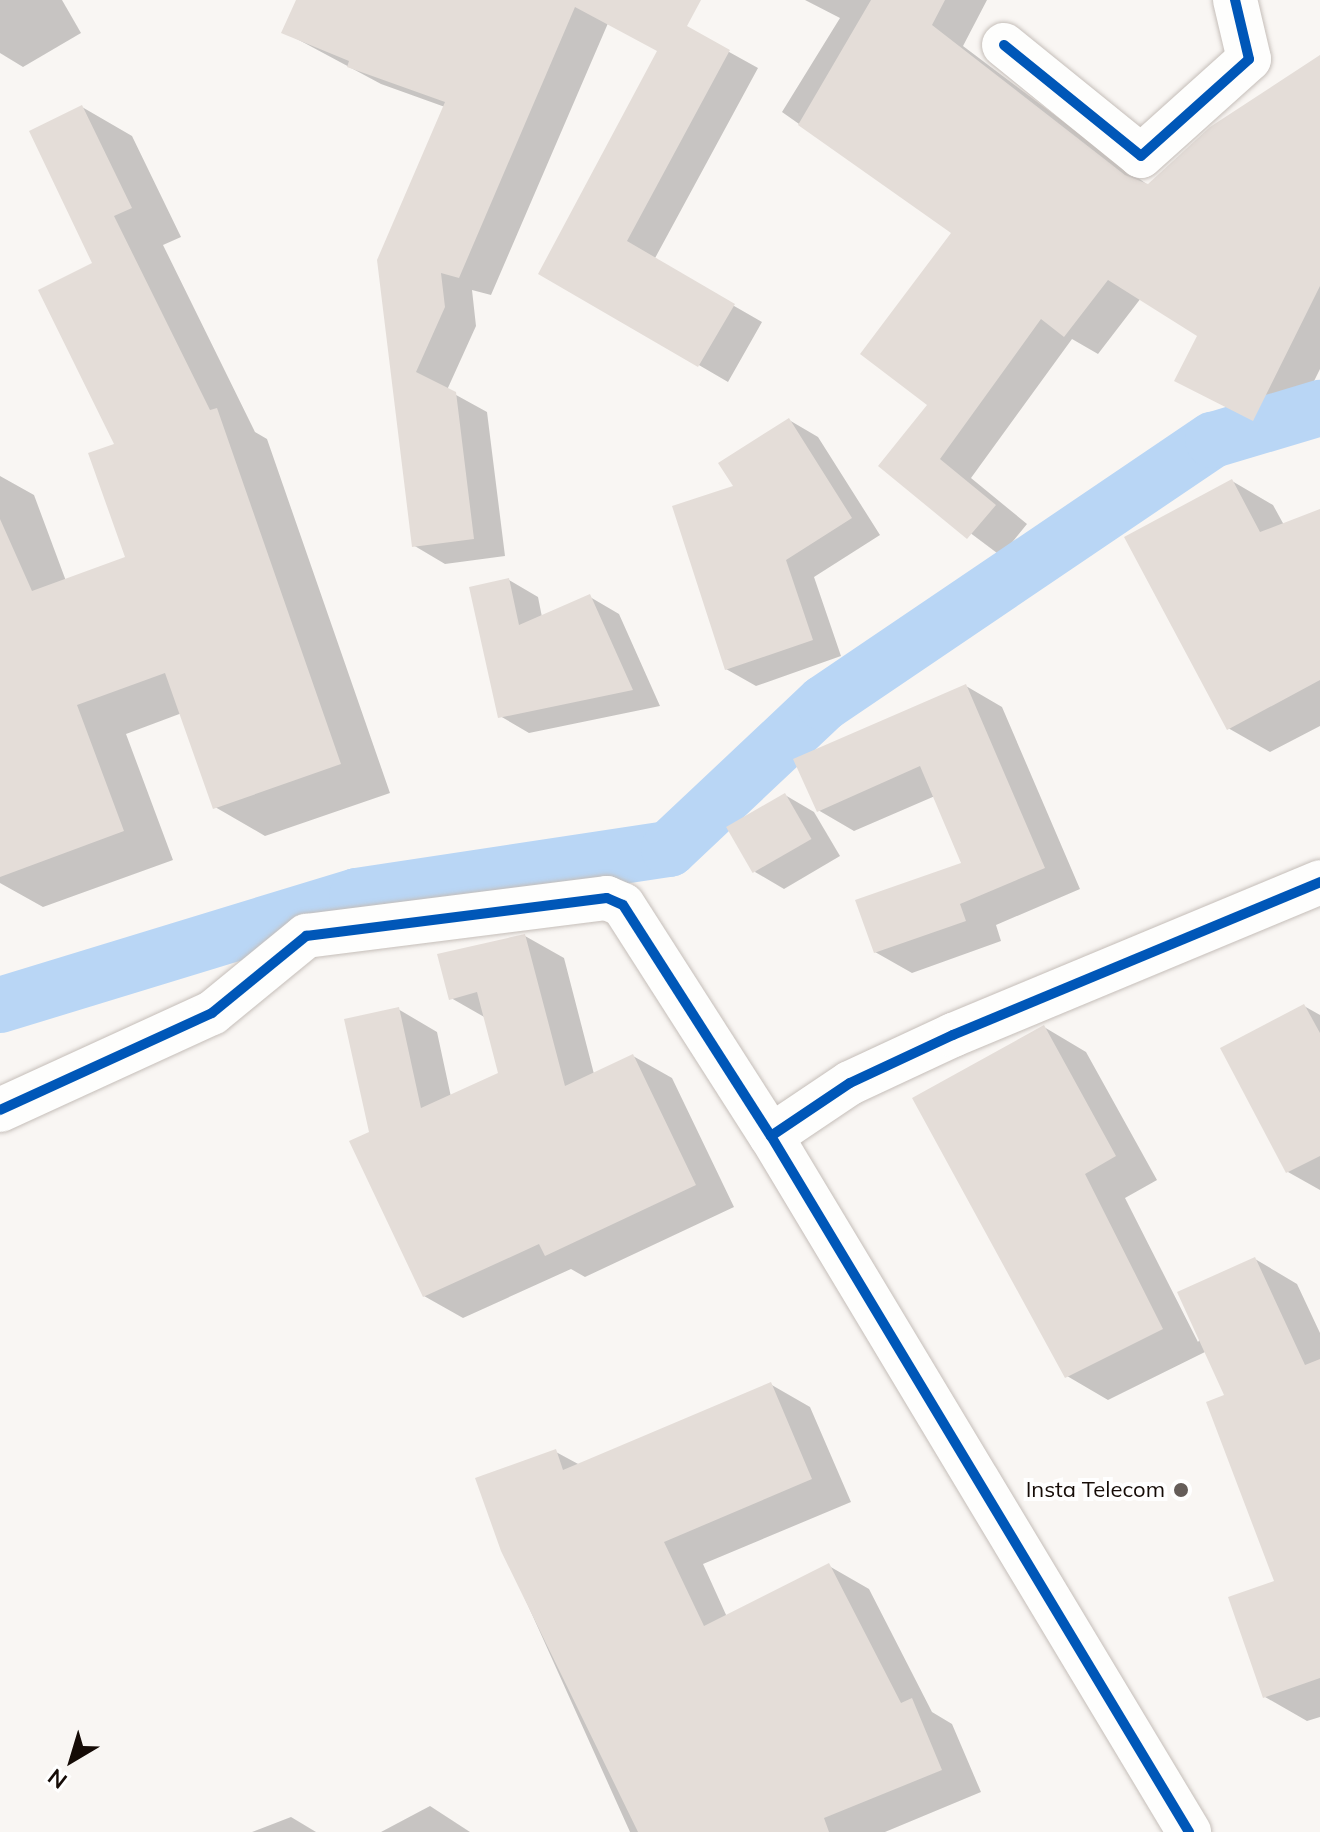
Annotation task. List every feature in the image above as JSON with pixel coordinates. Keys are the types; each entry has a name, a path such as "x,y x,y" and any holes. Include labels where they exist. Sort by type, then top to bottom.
{"street":[{"path":"1004,45 1141,156 1249,59 1235,0"},
{"path":"771,1136 850,1083 940,1041 1320,882"},
{"path":"0,1110 212,1013 306,936 607,898 630,913 771,1136 1189,1832"}],"building":[{"path":"296,0 701,0 687,26 730,50 627,241 735,304 698,367 538,274 657,51 575,7 459,278 441,273 445,307 416,372 456,392 474,539 412,547 377,260 445,102 347,67 349,61 281,33"},
{"path":"871,0 945,0 932,25 1125,175 1148,184 1210,127 1320,55 1320,286 1253,421 1174,381 1197,336 1108,280 1064,337 1041,319 940,459 996,505 967,539 878,466 927,405 860,354 951,233 798,125"},
{"path":"82,105 132,208 114,216 210,410 217,408 341,764 213,809 165,673 77,705 124,831 0,877 0,519 32,591 125,557 88,453 114,444 38,290 92,263 29,131"},
{"path":"789,418 852,518 786,560 813,640 725,670 672,506 733,486 718,463"},
{"path":"1232,479 1260,532 1320,509 1320,680 1227,730 1124,537"},
{"path":"509,578 519,625 590,594 633,690 498,718 469,587"},
{"path":"966,684 1045,868 960,904 966,921 874,953 855,900 961,863 920,766 817,812 793,759"},
{"path":"785,793 812,839 753,873 726,827"},
{"path":"525,934 565,1086 633,1054 696,1185 545,1256 539,1244 423,1297 349,1141 369,1132 344,1019 399,1007 421,1108 498,1073 477,992 449,1000 437,954"},
{"path":"1304,1004 1320,1033 1320,1156 1286,1173 1220,1048"},
{"path":"1044,1025 1116,1156 1085,1174 1163,1329 1065,1378 912,1098"},
{"path":"1255,1257 1305,1365 1320,1359 1320,1678 1263,1698 1228,1597 1274,1581 1206,1402 1224,1395 1177,1292"},
{"path":"771,1382 812,1479 664,1542 704,1626 829,1563 901,1703 912,1698 942,1770 824,1818 829,1832 638,1832 501,1551 475,1478 556,1449 563,1470"}],"waterway":[{"path":"0,1005 357,896 669,849 824,703 1213,440 1320,408"}],"cycle path":[{"path":"1004,45 1141,156 1249,59 1235,0"},
{"path":"771,1136 850,1083 953,1035 1320,882"},
{"path":"0,1110 212,1013 306,936 607,898 623,905 771,1136 1189,1832"}],"place":[{"name":"Insta Telecom","path":"1181,1490"}]}
